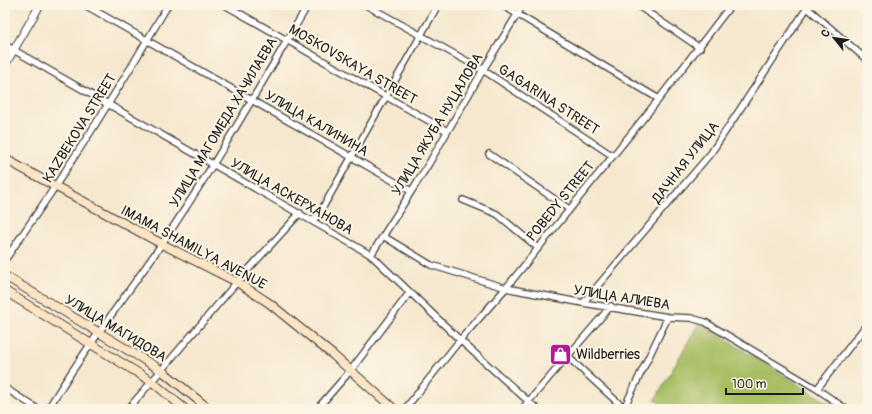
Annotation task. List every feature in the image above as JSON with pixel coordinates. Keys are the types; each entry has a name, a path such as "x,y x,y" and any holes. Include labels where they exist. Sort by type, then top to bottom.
{"main road":[{"name":"IMAMA SHAMILYA AVENUE","path":"5,159 56,188 237,282 269,303 351,370 394,409"},
{"name":"УЛИЦА МАГИДОВА","path":"5,276 161,370 209,409"},
{"name":"УЛИЦА МАГИДОВА","path":"5,291 151,381 185,409"}],"street":[{"path":"5,65 40,5"},
{"name":"УЛИЦА КАЛИНИНА","path":"85,5 252,99 412,192"},
{"name":"KAZBEKOVA STREET","path":"5,260 56,188 109,106 168,5"},
{"name":"MOSKOVSKAYA STREET","path":"225,5 447,131"},
{"name":"УЛИЦА МАГОМЕДА ХАЧИЛАЕВА","path":"48,409 99,332 162,244 214,164 308,5"},
{"name":"GAGARINA STREET","path":"366,5 482,70 613,156"},
{"path":"312,220 318,216 438,5"},
{"path":"502,5 659,99"},
{"name":"УЛИЦА ЯКУБА НУЦАЛОВА","path":"371,255 412,192 482,70 523,5"},
{"path":"637,5 700,48"},
{"name":"POBEDY STREET","path":"405,409 460,340 506,288 659,99 700,48 731,5"},
{"path":"806,6 867,60"},
{"name":"ДАЧНАЯ УЛИЦА","path":"583,304 711,153 806,6"},
{"name":"УЛИЦА АСКЕРХАНОВА","path":"5,45 371,255 460,340 537,409"},
{"path":"489,154 569,209"},
{"path":"464,200 497,214 538,248"},
{"path":"128,409 237,282 300,213"},
{"name":"УЛИЦА АЛИЕВА","path":"383,236 430,265 506,288 583,304 611,306 668,317 691,318 705,322 817,389 846,409"},
{"path":"317,409 351,370 410,292"},
{"path":"522,409 611,306"},
{"path":"568,357 625,409 668,317"},
{"path":"817,389 867,324"},
{"path":"5,388 38,409"}],"green space":[{"path":"699,323 838,409 668,409 655,400"}],"place":[{"name":"Wildberries","path":"560,354"}]}
